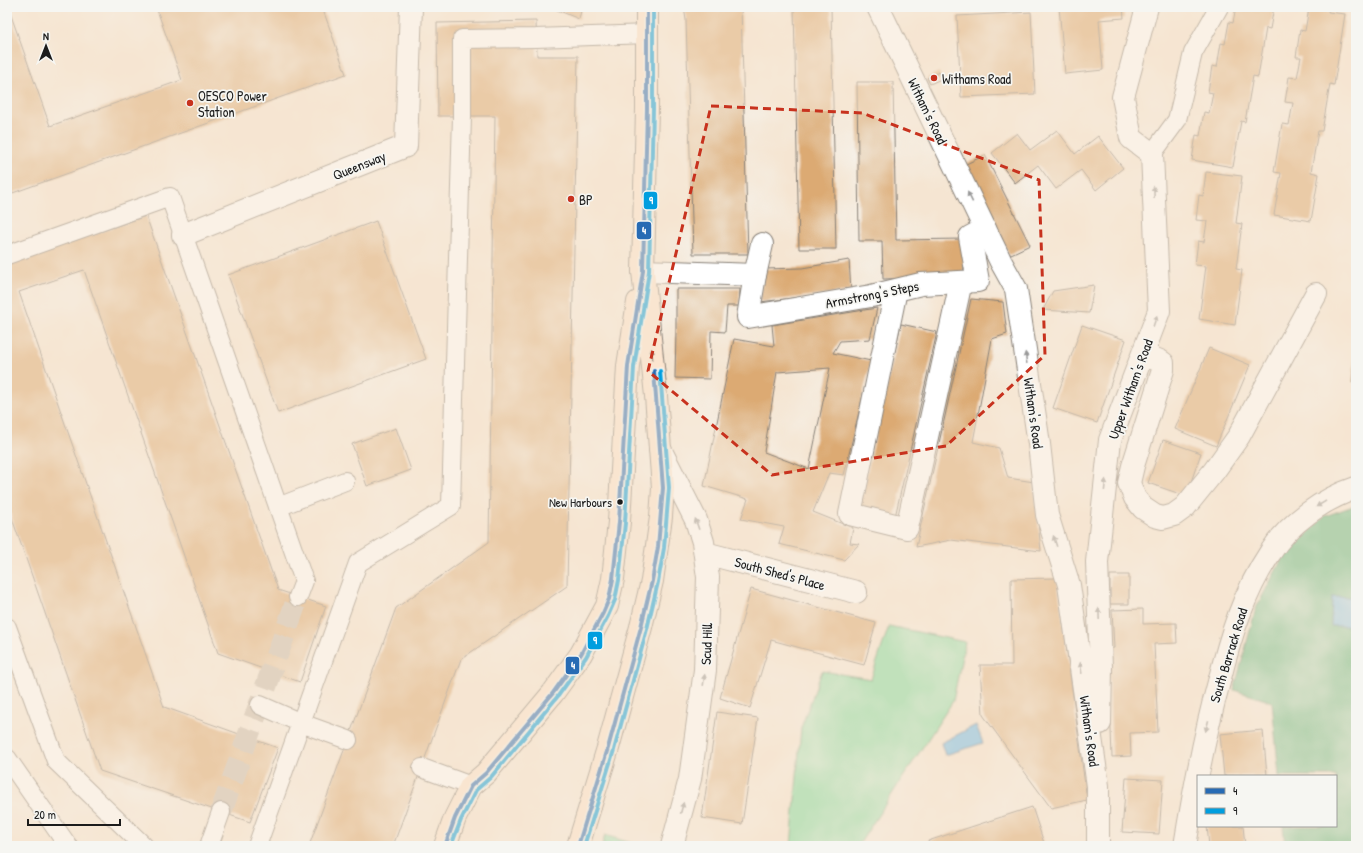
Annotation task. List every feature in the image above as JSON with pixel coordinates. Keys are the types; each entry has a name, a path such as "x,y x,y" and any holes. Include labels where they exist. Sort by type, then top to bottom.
{"main road":[{"path":"578,846 608,748 639,634 652,581 661,517 663,488 656,396 643,271 647,109 647,7"},
{"path":"445,846 455,818 472,786 486,773 553,693 581,654 609,599 613,579 619,522 628,366 643,271"}],"street":[{"name":"Queensway","path":"183,235 406,146 411,7"},
{"name":"Witham's Road","path":"878,7 985,229 1016,289 1047,515 1069,585 1098,786 1098,846"},
{"path":"1147,7 1123,97 1131,138 1152,154"},
{"name":"Upper Witham's Road","path":"1098,786 1101,667 1097,562 1110,440 1144,354 1159,311 1152,154"},
{"name":"Armstrong's Steps","path":"755,276 748,317 870,296 921,284 978,281 970,237 985,229"},
{"path":"643,271 755,276 762,244"},
{"path":"896,290 850,514 907,528 960,282"},
{"path":"1144,354 1160,361 1162,363 1162,370 1129,482 1138,503 1149,512 1163,518 1174,515 1185,507 1214,471 1239,436 1316,294"},
{"name":"Scud Hill","path":"660,449 696,520 705,553 708,577 705,670 690,779 672,846"},
{"name":"South Barrack Road","path":"1198,775 1205,733 1229,642 1244,602 1257,575 1270,552 1292,528 1316,507 1340,493 1356,488"},
{"name":"South Shed's Place","path":"705,553 856,592"},
{"name":"South Barrack Road","path":"1185,846 1197,778"}],"lane":[{"path":"1152,154 1177,120 1193,52 1219,7"},
{"path":"257,846 358,563 451,506 462,116 462,39 648,34"},
{"path":"7,255 170,197 304,581 298,597"},
{"path":"278,507 345,480"},
{"path":"7,627 56,761 144,846"},
{"path":"260,705 301,723 348,740"},
{"path":"7,758 68,846"},
{"path":"422,768 472,786"},
{"path":"209,846 221,812"}],"highlighted area":[{"path":"711,106 862,113 1039,180 1045,355 946,446 772,475 648,371"}],"green space":[{"path":"1356,505 1356,846 1285,846 1283,827 1337,827 1337,775 1279,775 1272,702 1234,690 1256,608 1282,559 1325,516"},
{"path":"889,626 965,642 953,701 858,846 791,846 801,728 822,671 871,679"},
{"path":"605,835 637,845 637,846 602,846"}],"water":[{"path":"1332,597 1356,597 1356,626 1331,626"},
{"path":"976,725 983,743 945,755 941,743"}],"building":[{"name":"OESCO Power Station","path":"7,7 50,126 182,80 156,7 322,7 346,74 7,195"},
{"path":"550,7 582,7 579,19"},
{"path":"684,7 718,7 719,11 734,7 741,7 748,254 693,254 686,20"},
{"path":"794,7 831,7 836,249 799,249"},
{"path":"1059,7 1123,7 1124,18 1099,20 1103,70 1065,74"},
{"path":"1236,7 1274,7 1270,29 1266,28 1258,77 1253,76 1245,122 1241,121 1233,167 1192,160 1196,135 1200,136 1204,112 1209,113 1213,93 1208,92 1212,66 1217,67 1221,43 1225,44 1229,22 1233,23"},
{"path":"1313,7 1329,7 1328,12 1345,14 1334,85 1330,84 1322,131 1318,131 1311,172 1319,174 1311,221 1274,215 1281,173 1274,172 1282,124 1289,125 1293,103 1285,102 1289,77 1297,78 1301,57 1296,57 1300,30 1305,31 1309,8 1313,9"},
{"path":"1031,12 1035,94 961,97 957,16"},
{"path":"536,21 537,56 578,56 567,586 461,659 393,846 309,846 396,608 489,542 495,116 438,116 437,23"},
{"name":"Withams Road","path":"939,72 941,79 930,84 927,78"},
{"path":"857,82 893,82 896,240 963,239 964,277 883,279 882,241 859,241"},
{"path":"1057,130 1075,154 1098,136 1123,168 1096,190 1081,170 1056,189 1038,165 1015,183 992,153 1017,133 1030,150"},
{"path":"985,155 1030,245 1009,255 964,165"},
{"path":"1206,172 1242,176 1236,223 1242,224 1236,269 1242,270 1235,325 1199,319 1206,266 1195,265 1198,241 1204,242 1207,221 1196,220 1199,195 1203,196"},
{"path":"146,216 278,590 326,606 300,682 218,653 84,270 19,292 164,707 278,748 250,822 100,771 7,504 7,264"},
{"path":"376,221 426,359 278,413 228,275"},
{"path":"849,260 851,291 760,302 764,269 802,268"},
{"path":"1094,285 1089,313 1043,310 1053,291"},
{"path":"676,289 740,289 739,306 727,306 725,332 711,331 710,379 675,378"},
{"path":"971,299 1003,302 1007,334 992,339 973,442 999,448 1008,478 1034,482 1041,551 951,540 916,547"},
{"path":"877,308 870,339 840,341 833,353 871,361 844,475 829,473 813,512 853,528 850,543 859,544 844,560 779,544 784,527 741,519 748,499 704,486 734,339 774,346 772,325","holes":["830,368 809,469 764,452 777,372"]},
{"path":"901,324 937,332 895,517 859,509"},
{"path":"1082,325 1126,340 1097,423 1053,408"},
{"path":"1355,344 1356,382 1352,382"},
{"path":"1209,348 1250,365 1216,446 1175,429"},
{"path":"396,428 411,470 367,486 352,444"},
{"path":"1163,440 1201,453 1186,496 1148,483"},
{"path":"1110,575 1129,575 1129,604 1110,604"},
{"path":"1057,578 1087,800 1051,808 983,715 980,665 1012,665 1011,579"},
{"path":"751,589 876,623 864,665 771,640 750,708 720,698"},
{"path":"1143,609 1143,624 1176,623 1177,643 1154,644 1158,732 1130,733 1131,756 1112,757 1108,649 1114,648 1112,610"},
{"path":"717,712 758,718 742,824 702,818"},
{"path":"1263,730 1267,775 1224,775 1220,734"},
{"path":"1126,778 1163,780 1159,834 1122,832"},
{"path":"1032,807 1045,846 930,846 928,841"},
{"path":"1207,827 1243,827 1245,846 1209,846"}],"tunnel":[{"path":"221,812 298,597"}],"transit line":[{"name":"4","path":"445,846 455,818 471,786 486,773 553,693 581,654 609,599 613,579 619,522 628,366 643,271 647,109 647,7"},
{"name":"9","path":"451,846 461,820 476,790 491,777 558,696 586,657 615,600 619,580 625,523 634,367 649,271 653,109 653,7"},
{"name":"4","path":"578,846 608,748 641,627 658,547 663,488 654,371"},
{"name":"9","path":"584,846 614,750 647,629 664,548 669,488 660,371"}],"place":[{"name":"Withams Road","path":"934,78"},
{"name":"OESCO Power Station","path":"190,103"},
{"name":"BP","path":"571,199"},
{"name":"New Harbours","path":"620,502"}]}
